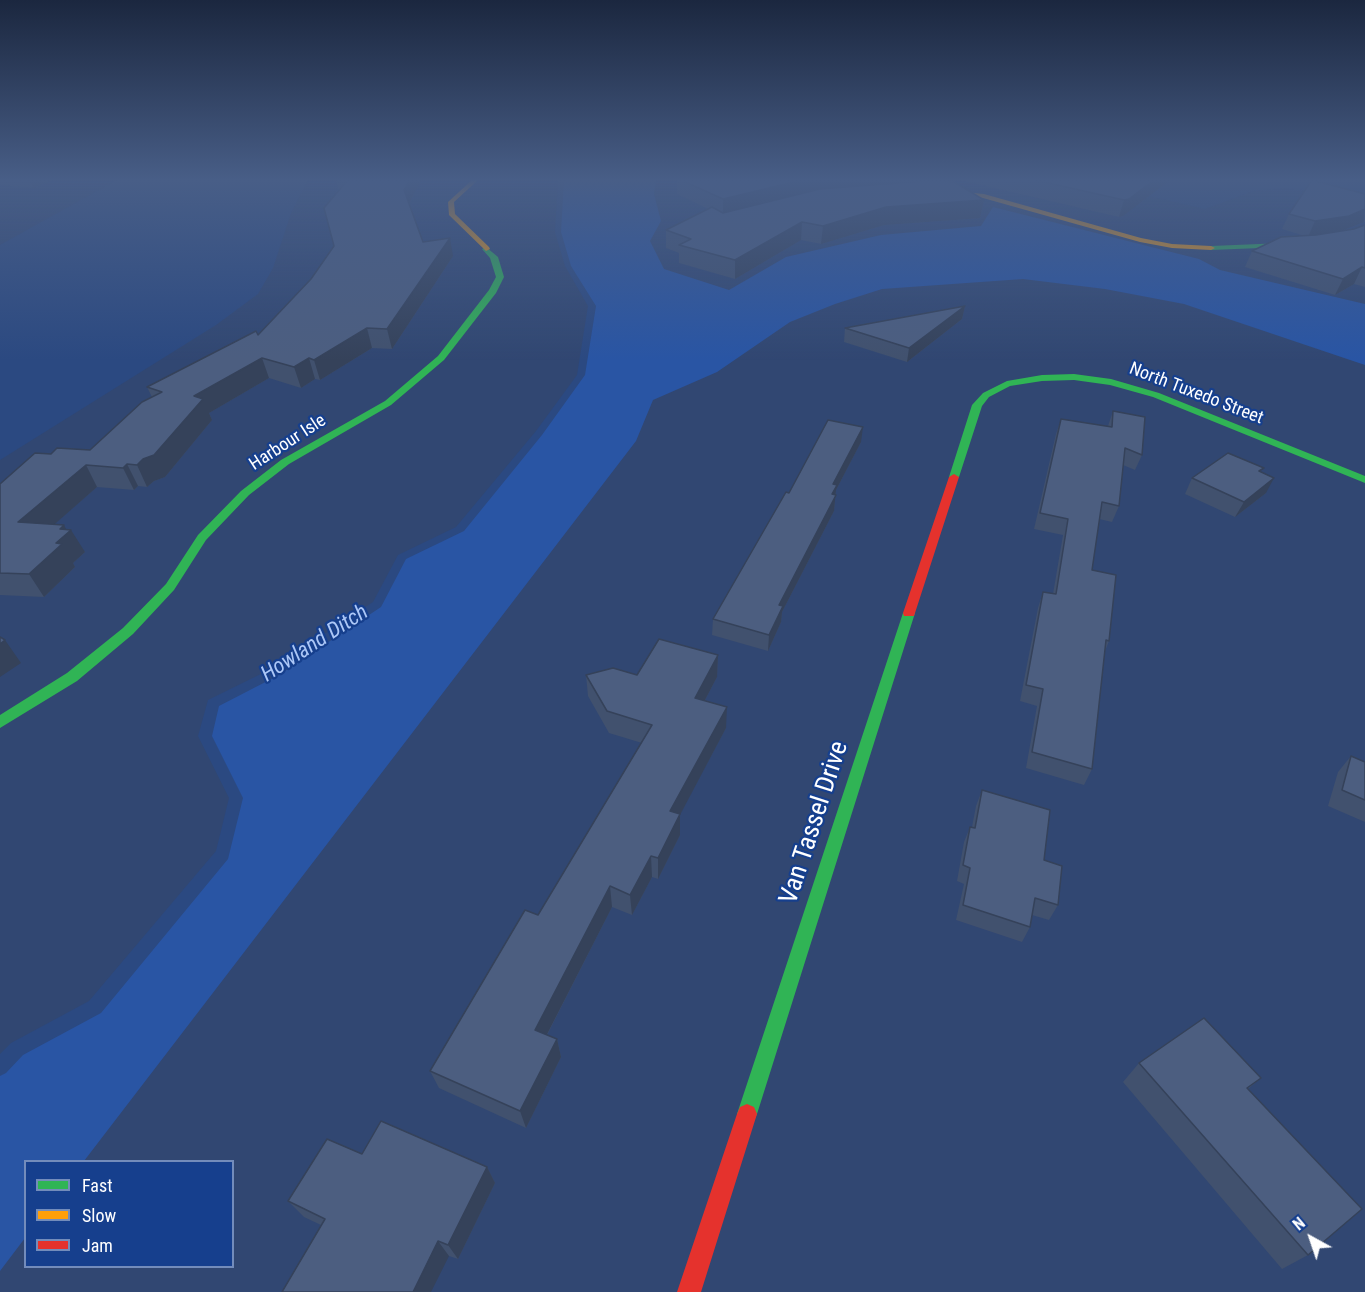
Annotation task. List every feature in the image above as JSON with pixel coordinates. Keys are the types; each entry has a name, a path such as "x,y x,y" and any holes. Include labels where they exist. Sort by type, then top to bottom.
{"street":[{"name":"Harbour Isle","path":"0,722 72,677 128,631 170,587 202,538 245,493 285,462 388,403 418,380 441,358 494,291 500,277 494,256 477,240"},
{"path":"1142,240 1189,248 1308,244 1328,240"},
{"name":"North Tuxedo Street","path":"1007,384 1042,378 1074,377 1128,386 1365,480"},
{"name":"Van Tassel Drive","path":"688,1292 974,410 986,395 1007,384"}],"shaded area":[{"path":"8,240 282,240 273,268 258,294 216,325 0,460 0,245"},
{"path":"560,240 650,240 664,269 729,290 786,257 858,240 1125,240 1199,259 1220,270 1365,304 1365,365 1184,304 1105,289 1023,279 882,289 835,304 790,322 717,372 653,400 636,441 85,1160 24,1160 24,1239 0,1271 0,1067 17,1049 95,1007 223,854 236,798 205,736 213,703 275,672 377,604 402,557 460,529 539,433 581,375 592,306 568,266"}],"building":[{"path":"332,240 448,240 387,329 367,328 314,360 309,358 294,367 262,358 194,396 203,399 154,455 143,459 137,465 127,464 123,468 86,465 18,522 64,525 60,529 71,530 56,543 62,544 29,574 0,573 0,484 35,453 51,454 57,448 90,450 142,402 162,392 147,387 256,331 258,335 311,279 334,246"},
{"path":"688,240 770,240 735,260 679,245"},
{"path":"1274,240 1365,240 1365,268 1362,267 1343,279 1252,251"},
{"path":"965,306 909,348 845,328"},
{"path":"1113,411 1145,417 1142,455 1125,448 1119,506 1102,502 1092,570 1116,575 1109,641 1106,640 1092,769 1032,752 1043,689 1026,685 1043,592 1056,594 1068,519 1040,513 1061,419 1112,427"},
{"path":"828,420 863,427 833,484 837,485 832,494 836,495 779,605 783,606 769,635 713,619 786,492 789,493"},
{"path":"1228,453 1264,468 1259,471 1274,478 1244,502 1192,478"},
{"path":"659,639 718,655 695,698 727,707 670,811 680,814 658,858 651,856 630,895 610,886 535,1030 557,1039 520,1111 430,1071 525,910 538,915 652,725 607,711 586,675 613,668 637,675"},
{"path":"1351,756 1365,762 1365,800 1342,790"},
{"path":"982,790 1050,810 1044,860 1062,866 1058,905 1035,898 1030,927 963,905 970,868 963,865 970,827 975,828"},
{"path":"1204,1018 1261,1078 1247,1088 1362,1209 1308,1255 1139,1063"},
{"path":"381,1121 487,1167 448,1245 438,1241 413,1292 282,1292 325,1219 288,1201 327,1139 362,1154"}],"waterway":[{"name":"Howland Ditch","path":"0,1067 17,1049 95,1007 223,854 236,798 205,736 213,703 275,672 377,604 402,557 460,529 539,433 581,375 592,306 568,266 560,240"}],"traffic: fast":[{"path":"1211,248 1308,244 1328,240"},
{"path":"0,722 72,677 128,631 170,587 202,538 245,493 285,462 388,403 441,358 493,291 500,277 494,257 486,249"},
{"path":"954,477 977,405 986,395 1007,384 1042,378 1074,377 1111,382 1156,395 1365,480"},
{"path":"747,1114 909,613"}],"traffic: slow":[{"path":"477,240 486,249"},
{"path":"1142,240 1172,246 1211,248"}],"traffic: jam":[{"path":"909,613 954,477"},
{"path":"689,1292 747,1114"}]}
